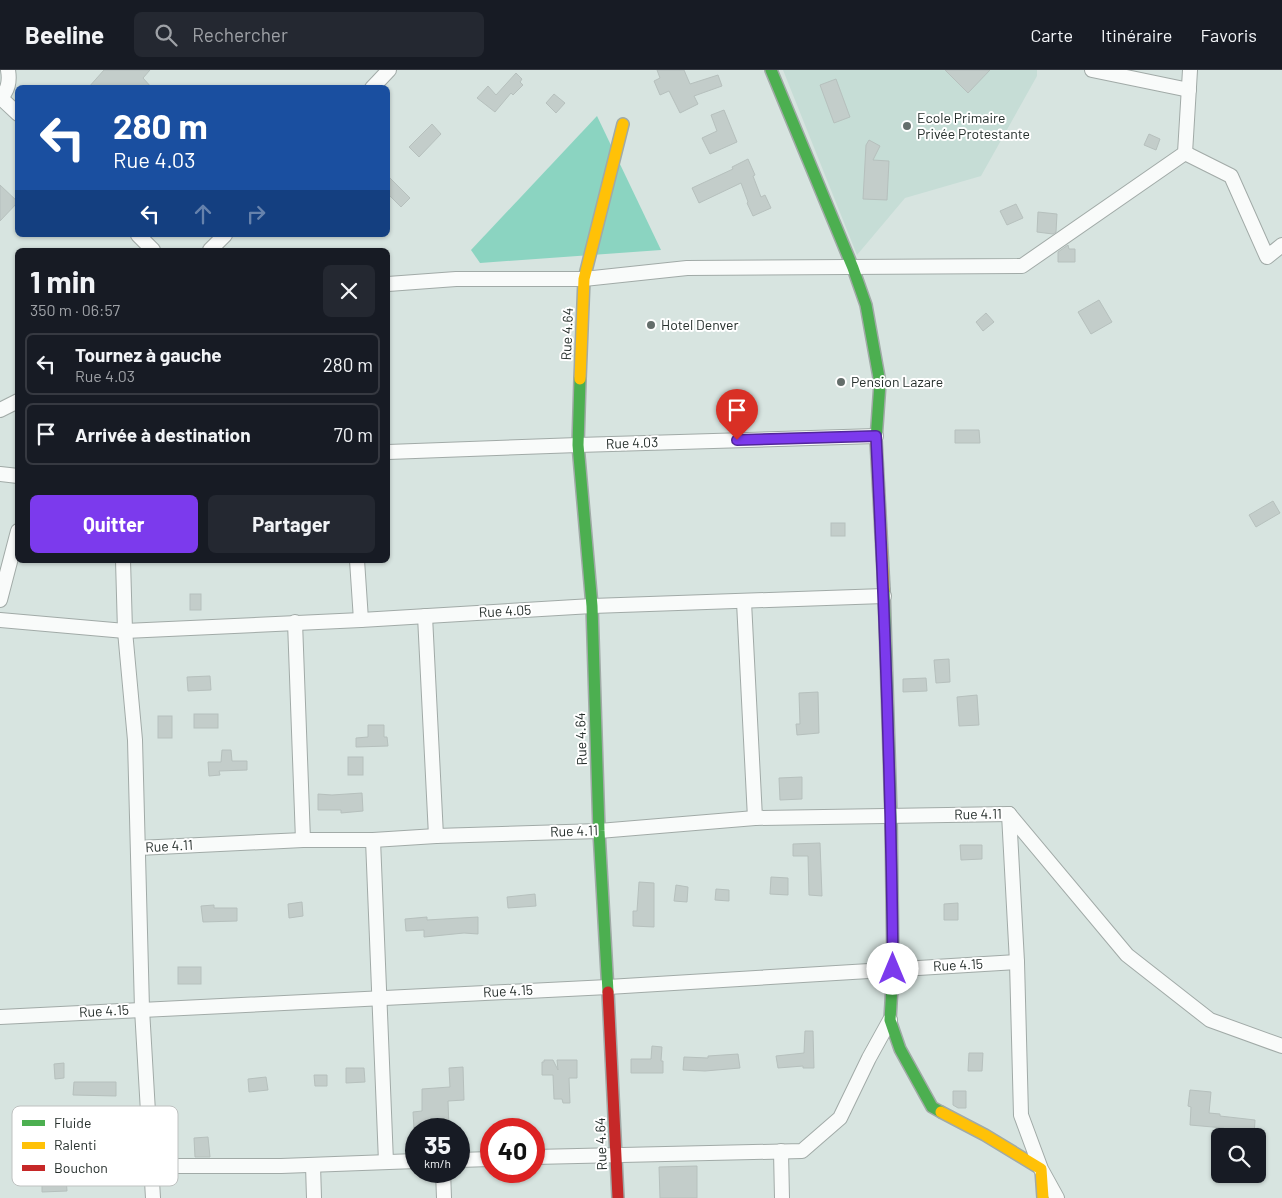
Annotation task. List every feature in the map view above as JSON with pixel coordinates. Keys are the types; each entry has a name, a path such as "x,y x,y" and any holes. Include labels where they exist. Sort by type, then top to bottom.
{"street":[{"path":"8,70 10,79 7,89 1,98 15,111"},
{"path":"375,85 389,70"},
{"path":"771,70 866,304 880,383 876,436 884,596 891,816 893,969 890,1020 900,1049 932,1107 985,1135 1041,1169"},
{"path":"1092,70 1189,90"},
{"path":"1185,153 1190,70"},
{"name":"Rue 4.64","path":"618,1198 599,830 592,606 578,445 584,279 623,124"},
{"path":"390,284 456,279 584,279 687,268 1022,266 1185,153"},
{"path":"1185,153 1231,176 1267,257 1282,246"},
{"path":"140,237 150,248"},
{"path":"212,248 223,237"},
{"path":"0,410 15,402"},
{"name":"Rue 4.03","path":"390,452 876,436"},
{"path":"0,474 15,476"},
{"path":"0,600 15,542"},
{"path":"123,563 125,631 136,740 142,1009 148,1106"},
{"path":"357,563 361,620"},
{"name":"Rue 4.05","path":"0,620 125,631 361,620 592,606 884,596"},
{"path":"744,602 755,818"},
{"path":"425,616 436,836"},
{"path":"295,622 303,840"},
{"path":"1009,814 1017,962 1021,1115 1041,1169 1057,1198"},
{"path":"1009,814 1127,954 1210,1020 1282,1046"},
{"name":"Rue 4.11","path":"138,848 303,840 373,840 599,830 755,818 1009,814"},
{"path":"373,840 386,1162"},
{"name":"Rue 4.15","path":"0,1017 608,987 1017,962"},
{"path":"545,1157 802,1151 840,1118 890,1020"},
{"path":"780,1151 782,1198"},
{"path":"178,1166 313,1165 405,1161"},
{"path":"313,1165 314,1198"},
{"path":"1041,1169 1043,1198"},
{"path":"443,1183 444,1198"}],"shaded area":[{"name":"Ecole Primaire Privée Protestante","path":"783,70 1037,70 1037,76 981,176 905,198 857,255"}],"green space":[{"path":"597,116 661,250 480,263 471,250"}],"building":[{"path":"104,70 150,70 143,78 149,85 91,85"},
{"path":"657,70 684,70 690,84 718,75 722,86 694,96 698,104 680,113 669,91 660,95 654,81 660,78"},
{"path":"945,70 990,70 968,93"},
{"path":"516,73 522,79 520,82 523,85 513,95 511,93 495,112 477,98 488,86 496,95"},
{"path":"836,79 850,117 834,123 820,85"},
{"path":"554,94 565,103 556,113 546,103"},
{"path":"724,110 737,142 710,154 702,138 717,131 711,115"},
{"path":"432,124 441,134 419,157 409,147"},
{"path":"1149,134 1160,139 1156,150 1144,145"},
{"path":"869,140 880,146 873,160 889,161 887,200 863,199 866,145"},
{"path":"748,159 761,197 765,195 771,208 753,216 741,183 699,203 692,188 733,169 732,167"},
{"path":"390,178 410,198 401,207 390,196"},
{"path":"0,185 15,199 15,205 0,221"},
{"path":"1016,204 1023,218 1007,225 1000,211"},
{"path":"1038,212 1057,214 1056,232 1053,234 1037,232"},
{"path":"1068,245 1069,249 1075,249 1075,262 1058,262 1058,252"},
{"path":"1099,300 1112,322 1091,334 1078,312"},
{"path":"986,313 994,322 983,331 976,322"},
{"path":"955,430 979,430 980,443 955,443"},
{"path":"1273,501 1280,513 1256,527 1249,515"},
{"path":"831,523 845,523 845,536 831,536"},
{"path":"190,594 201,594 201,610 190,610"},
{"path":"949,659 950,682 936,683 934,660"},
{"path":"210,676 211,690 188,691 187,677"},
{"path":"926,678 927,691 903,692 903,679"},
{"path":"818,692 819,733 797,735 796,724 800,724 799,693"},
{"path":"977,695 979,725 959,726 957,697"},
{"path":"194,714 218,714 218,728 194,728"},
{"path":"158,716 172,716 172,738 158,738"},
{"path":"368,725 384,725 384,737 387,737 388,746 356,747 356,738 368,737"},
{"path":"222,750 231,750 232,761 247,761 247,770 219,771 220,775 209,776 208,762 221,762"},
{"path":"348,757 363,757 363,775 348,775"},
{"path":"802,777 802,799 780,800 779,778"},
{"path":"362,793 363,811 341,813 341,810 318,810 318,794"},
{"path":"820,843 822,896 809,895 808,856 793,856 793,844"},
{"path":"960,845 982,845 982,859 961,860"},
{"path":"771,877 788,878 788,895 770,894"},
{"path":"639,882 654,883 654,927 633,926 633,911 637,911"},
{"path":"676,885 688,887 687,902 674,901"},
{"path":"716,889 729,890 729,901 715,900"},
{"path":"535,894 536,906 508,908 507,897"},
{"path":"302,902 303,916 289,918 288,904"},
{"path":"958,903 958,920 944,920 944,904"},
{"path":"214,905 214,908 237,908 237,921 203,922 201,906"},
{"path":"427,917 427,920 478,917 478,934 464,933 424,937 424,930 406,931 405,919"},
{"path":"178,967 201,967 201,984 178,984"},
{"path":"805,1031 813,1031 814,1068 803,1068 803,1066 778,1068 776,1056 804,1053"},
{"path":"652,1046 662,1047 661,1061 663,1061 663,1073 631,1073 631,1059 651,1059"},
{"path":"969,1053 983,1053 982,1071 968,1071"},
{"path":"738,1054 740,1068 705,1071 683,1070 684,1057 708,1058 708,1056"},
{"path":"544,1060 553,1060 558,1070 557,1060 577,1060 577,1078 569,1078 570,1103 563,1103 562,1099 554,1099 553,1075 542,1075 542,1062"},
{"path":"64,1063 64,1078 55,1079 54,1064"},
{"path":"463,1067 464,1100 448,1101 449,1118 413,1118 413,1112 422,1111 422,1089 450,1087 449,1068"},
{"path":"346,1068 364,1068 365,1082 346,1083"},
{"path":"314,1075 327,1075 327,1086 315,1086"},
{"path":"266,1077 268,1090 249,1092 248,1079"},
{"path":"74,1082 116,1082 116,1096 73,1095"},
{"path":"1190,1090 1211,1092 1209,1113 1255,1120 1254,1128 1190,1125 1191,1107 1188,1106"},
{"path":"953,1091 966,1091 966,1108 958,1108 953,1105"},
{"path":"208,1137 210,1157 195,1157 194,1138"},
{"path":"697,1166 697,1198 660,1198 659,1167"},
{"path":"42,1186 67,1186 67,1191 42,1192"}],"traffic: fast":[{"path":"771,70 853,268 866,305 880,383 876,440"},
{"path":"580,379 578,445 592,606 599,831 608,992"},
{"path":"884,590 891,816 893,969 890,1020 900,1049 932,1107 941,1112"}],"traffic: slow":[{"path":"580,379 584,279 623,124"},
{"path":"876,440 884,590"},
{"path":"941,1112 985,1135 1041,1169 1043,1198"}],"traffic: jam":[{"path":"608,992 618,1198"}],"place":[{"name":"Ecole Primaire Privée Protestante","path":"907,126"},
{"name":"Hotel Denver","path":"651,325"},
{"name":"Pension Lazare","path":"841,382"}],"route":[{"path":"737,440 876,436 891,798 893,969"}]}
